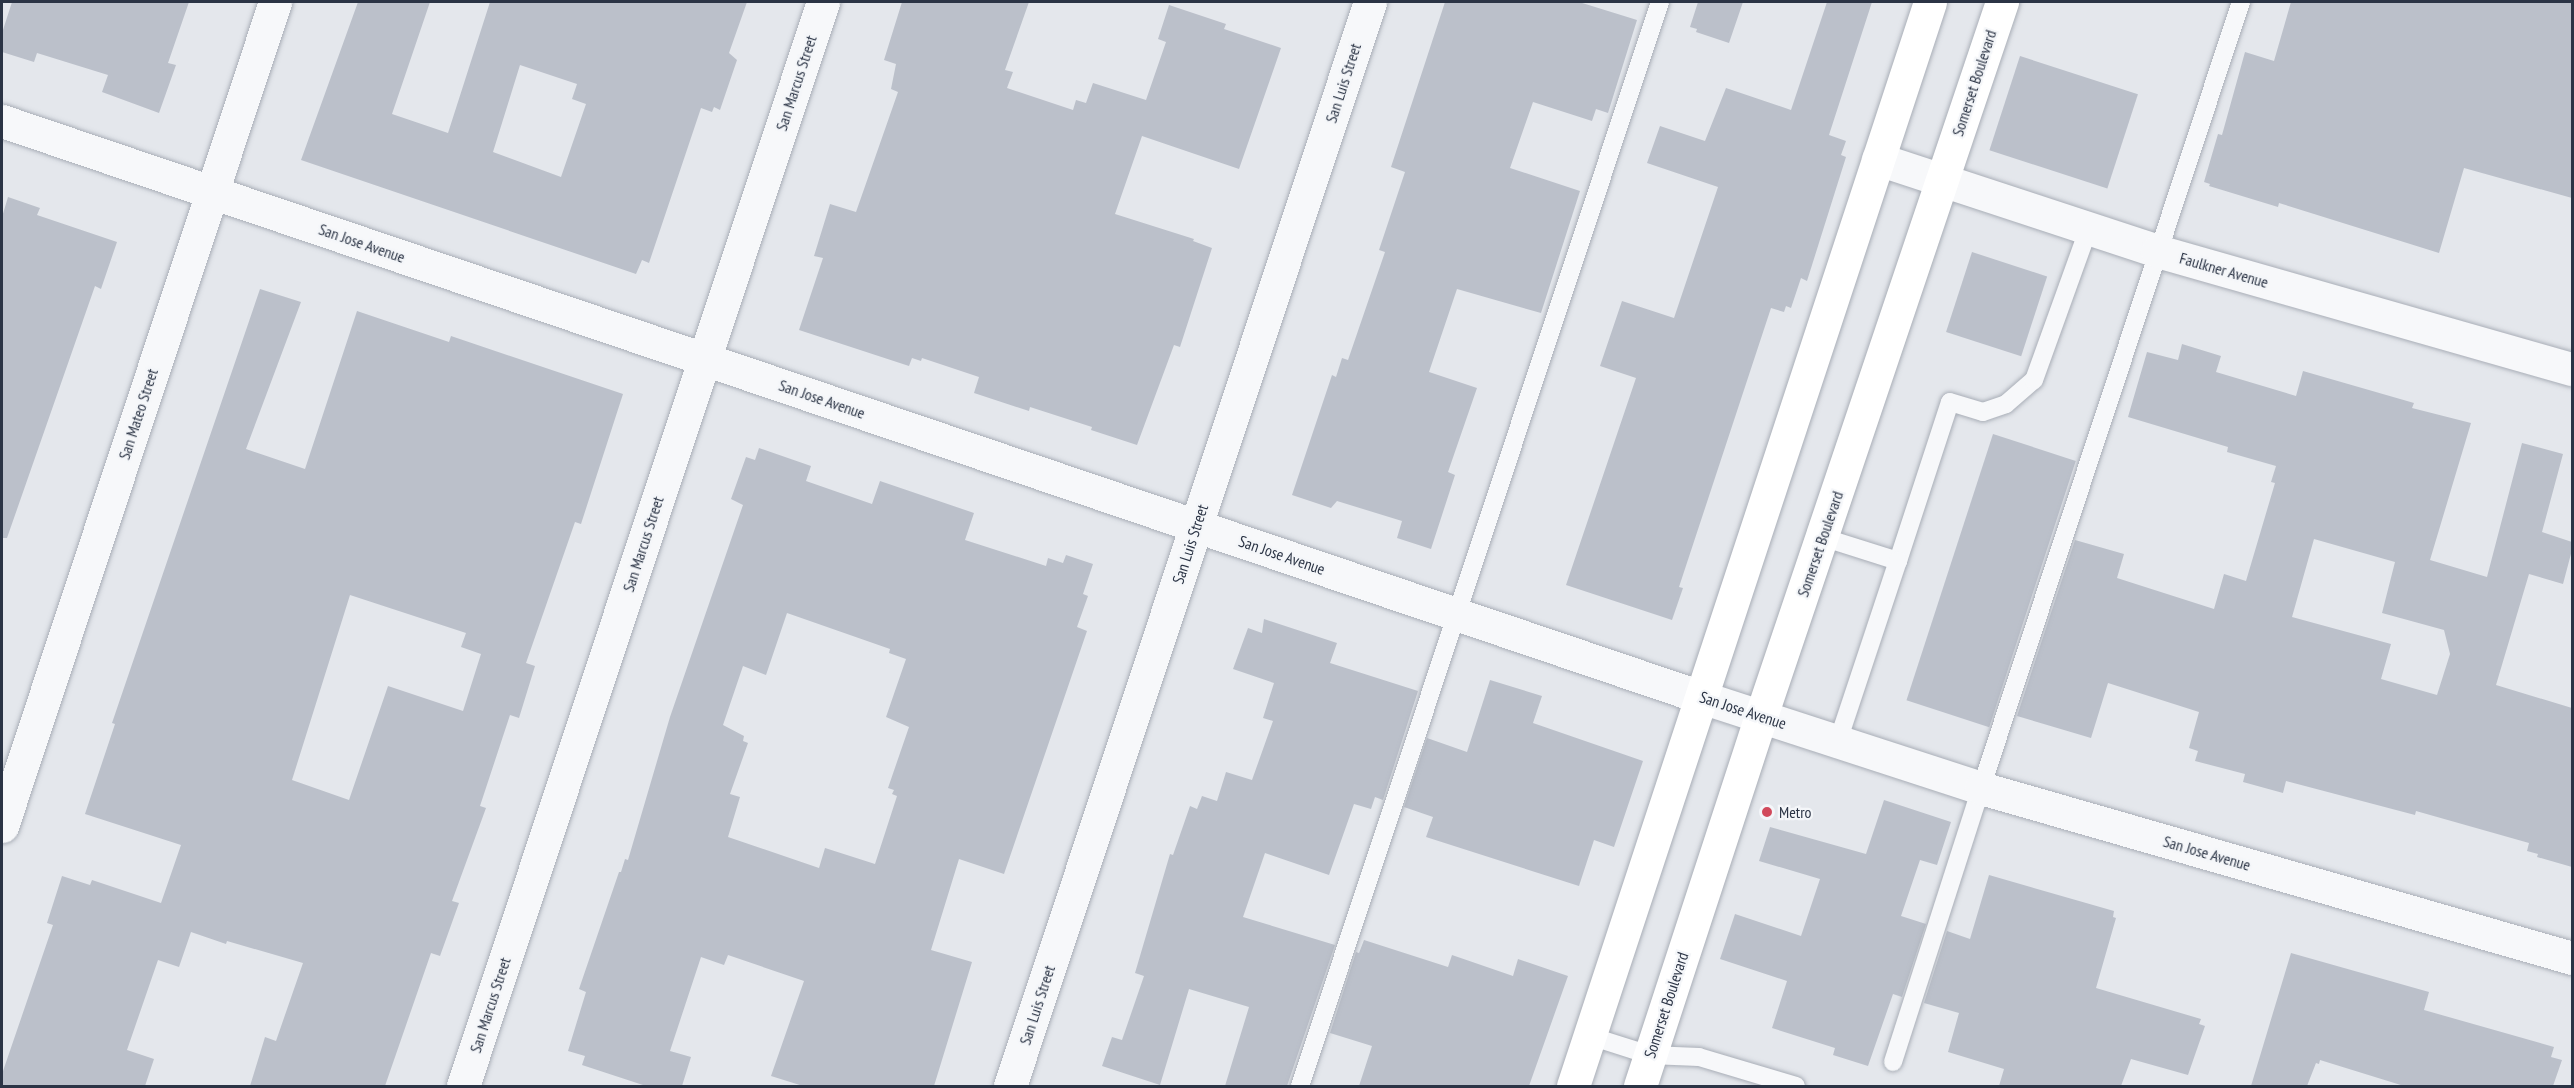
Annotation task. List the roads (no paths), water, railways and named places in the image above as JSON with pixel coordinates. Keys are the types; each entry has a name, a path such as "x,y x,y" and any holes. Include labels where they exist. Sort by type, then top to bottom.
{"main road":[{"path":"1573,1086 1930,2"},
{"name":"Somerset Boulevard","path":"1640,1086 1761,716 2001,2"}],"street":[{"name":"San Mateo Street","path":"2,826 275,2"},
{"name":"San Marcus Street","path":"463,1086 824,2"},
{"name":"San Luis Street","path":"1010,1086 1370,2"},
{"name":"San Jose Avenue","path":"2,121 1701,697 1981,788 2572,958"},
{"name":"Faulkner Avenue","path":"1878,159 2157,251 2572,369"}],"lane":[{"path":"1300,1086 1660,2"},
{"path":"1893,1062 2157,251 2241,2"},
{"path":"1838,741 1950,402 1983,412 2006,404 2034,380 2088,230"},
{"path":"1822,537 1898,561"},
{"path":"1590,1036 1650,1054 1699,1057 1751,1080 1796,1086"}],"place":[{"name":"Metro","path":"1767,812"}]}
